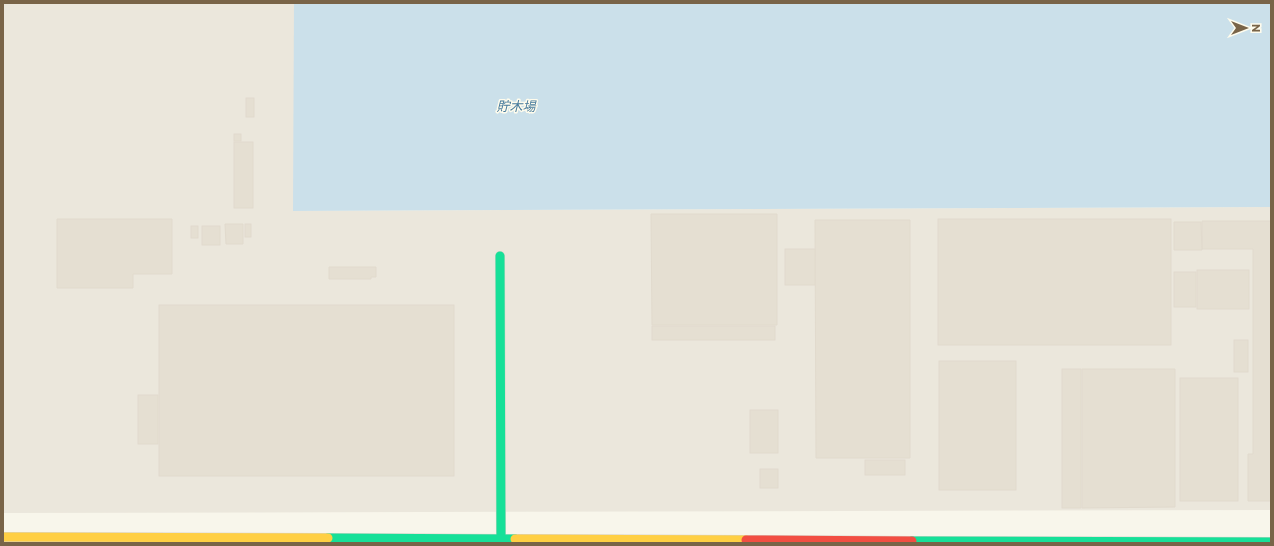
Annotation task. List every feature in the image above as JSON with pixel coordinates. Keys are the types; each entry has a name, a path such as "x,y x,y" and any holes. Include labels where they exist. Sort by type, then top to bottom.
{"street":[{"path":"500,256 501,540"},
{"path":"3,537 1271,542"}],"shaded area":[{"path":"3,3 294,3 294,211 1271,207 1271,510 3,513"}],"water":[{"name":"貯木場","path":"294,3 1271,3 1271,207 293,211"}],"building":[{"path":"246,98 254,98 254,117 246,117"},
{"path":"234,134 241,134 241,141 234,141"},
{"path":"234,142 253,142 253,208 234,208"},
{"path":"651,214 777,214 777,325 652,325"},
{"path":"57,219 172,219 172,274 133,274 133,288 57,288"},
{"path":"938,219 1171,219 1171,345 938,345"},
{"path":"815,220 910,220 910,458 816,458"},
{"path":"1202,221 1271,221 1271,501 1248,501 1248,454 1253,454 1253,249 1202,249"},
{"path":"1174,222 1201,222 1202,250 1174,250"},
{"path":"225,224 243,224 243,244 226,244"},
{"path":"245,224 251,224 251,237 245,237"},
{"path":"191,226 198,226 198,238 191,238"},
{"path":"202,226 220,226 220,245 202,245"},
{"path":"785,249 815,249 815,285 785,285"},
{"path":"329,267 376,267 376,277 371,277 371,279 329,279"},
{"path":"1197,270 1249,270 1249,309 1197,309"},
{"path":"1174,272 1196,272 1196,307 1174,307"},
{"path":"159,305 454,305 454,476 159,476"},
{"path":"652,326 775,326 775,340 652,340"},
{"path":"1234,340 1248,340 1248,372 1234,372"},
{"path":"939,361 1016,361 1016,490 939,490"},
{"path":"1062,369 1081,369 1081,508 1062,508"},
{"path":"1082,369 1175,369 1175,507 1082,508"},
{"path":"1180,378 1238,378 1238,501 1180,501"},
{"path":"138,395 158,395 158,444 138,444"},
{"path":"750,410 778,410 778,453 750,453"},
{"path":"865,460 905,460 905,475 865,475"},
{"path":"760,469 778,469 778,488 760,488"}],"traffic: fast":[{"path":"500,256 501,540"},
{"path":"328,538 515,539"},
{"path":"912,541 1271,542"}],"traffic: slow":[{"path":"3,537 328,538"},
{"path":"515,539 746,540"}],"traffic: jam":[{"path":"746,540 912,541"}]}
